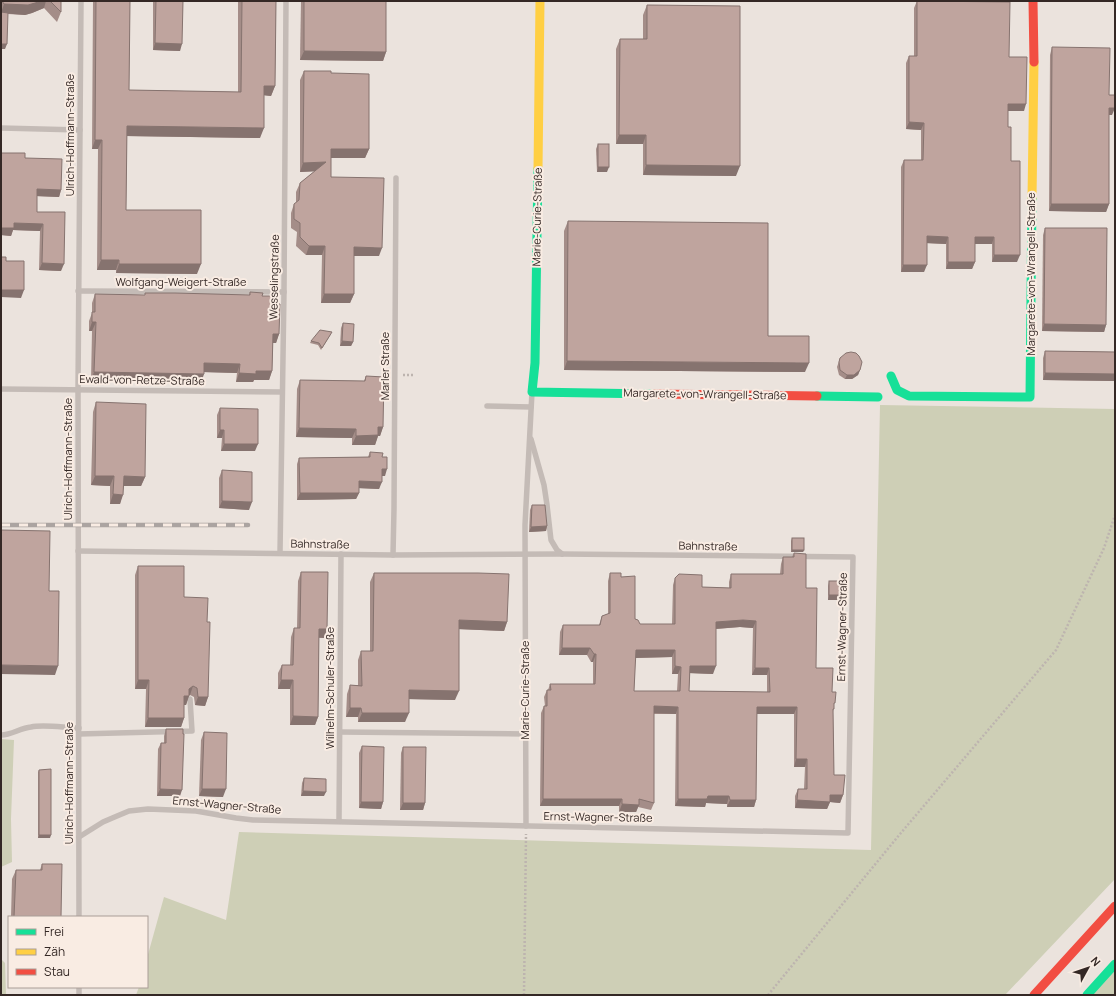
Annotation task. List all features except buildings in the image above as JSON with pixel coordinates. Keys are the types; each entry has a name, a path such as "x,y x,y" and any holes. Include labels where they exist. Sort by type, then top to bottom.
{"main road":[{"name":"Marie-Curie-Straße","path":"532,392 536,315 540,1"},
{"name":"Margarete-von-Wrangell-Straße","path":"891,376 897,390 909,396 1030,397 1034,46 1033,1"},
{"name":"Margarete-von-Wrangell-Straße","path":"532,392 878,397"},
{"path":"1034,995 1115,906"},
{"path":"1088,995 1115,964"}],"lane":[{"name":"Ulrich-Hoffmann-Straße","path":"79,916 78,292 81,1"},
{"name":"Wesselingstraße","path":"280,553 286,1"},
{"path":"1,128 80,130"},
{"name":"Marler Straße","path":"393,555 396,178"},
{"name":"Wolfgang-Weigert-Straße","path":"78,292 284,292"},
{"name":"Ewald-von-Retze-Straße","path":"1,389 282,392"},
{"name":"Marie-Curie-Straße","path":"526,826 525,525 532,392"},
{"path":"487,406 531,407"},
{"path":"530,434 544,485 551,540 557,550 562,554"},
{"name":"Bahnstraße","path":"78,551 393,555 562,554 853,557"},
{"name":"Wilhelm-Schuler-Straße","path":"339,822 341,554"},
{"name":"Ernst-Wagner-Straße","path":"79,836 103,822 129,811 148,809 196,812 253,820 848,833 853,557"},
{"path":"1,735 9,734 33,726 79,731 192,731 190,699"},
{"path":"340,732 526,734"}],"path":[{"path":"403,375 414,375"},
{"path":"768,995 900,834 1056,650 1104,548 1115,515"},
{"path":"524,995 526,826"}],"green space":[{"path":"880,405 1115,409 1115,879 1005,995 136,995 139,988 148,988 148,954 164,897 226,920 239,832 871,850"},
{"path":"1,739 14,740 11,819 12,862 1,867"},
{"path":"1,959 5,963 6,995 1,995"},
{"path":"1115,968 1115,995 1092,995"}],"railway":[{"path":"1,525 248,525"}],"traffic: fast":[{"path":"538,169 535,363 532,392 653,394"},
{"path":"891,376 897,390 909,396 1030,397 1032,198"},
{"path":"817,396 878,397"},
{"path":"1087,995 1115,964"}],"traffic: slow":[{"path":"538,169 540,1"},
{"path":"1032,198 1034,62"}],"traffic: jam":[{"path":"1033,1 1034,62"},
{"path":"653,394 817,396"},
{"path":"1034,995 1115,906"}]}
